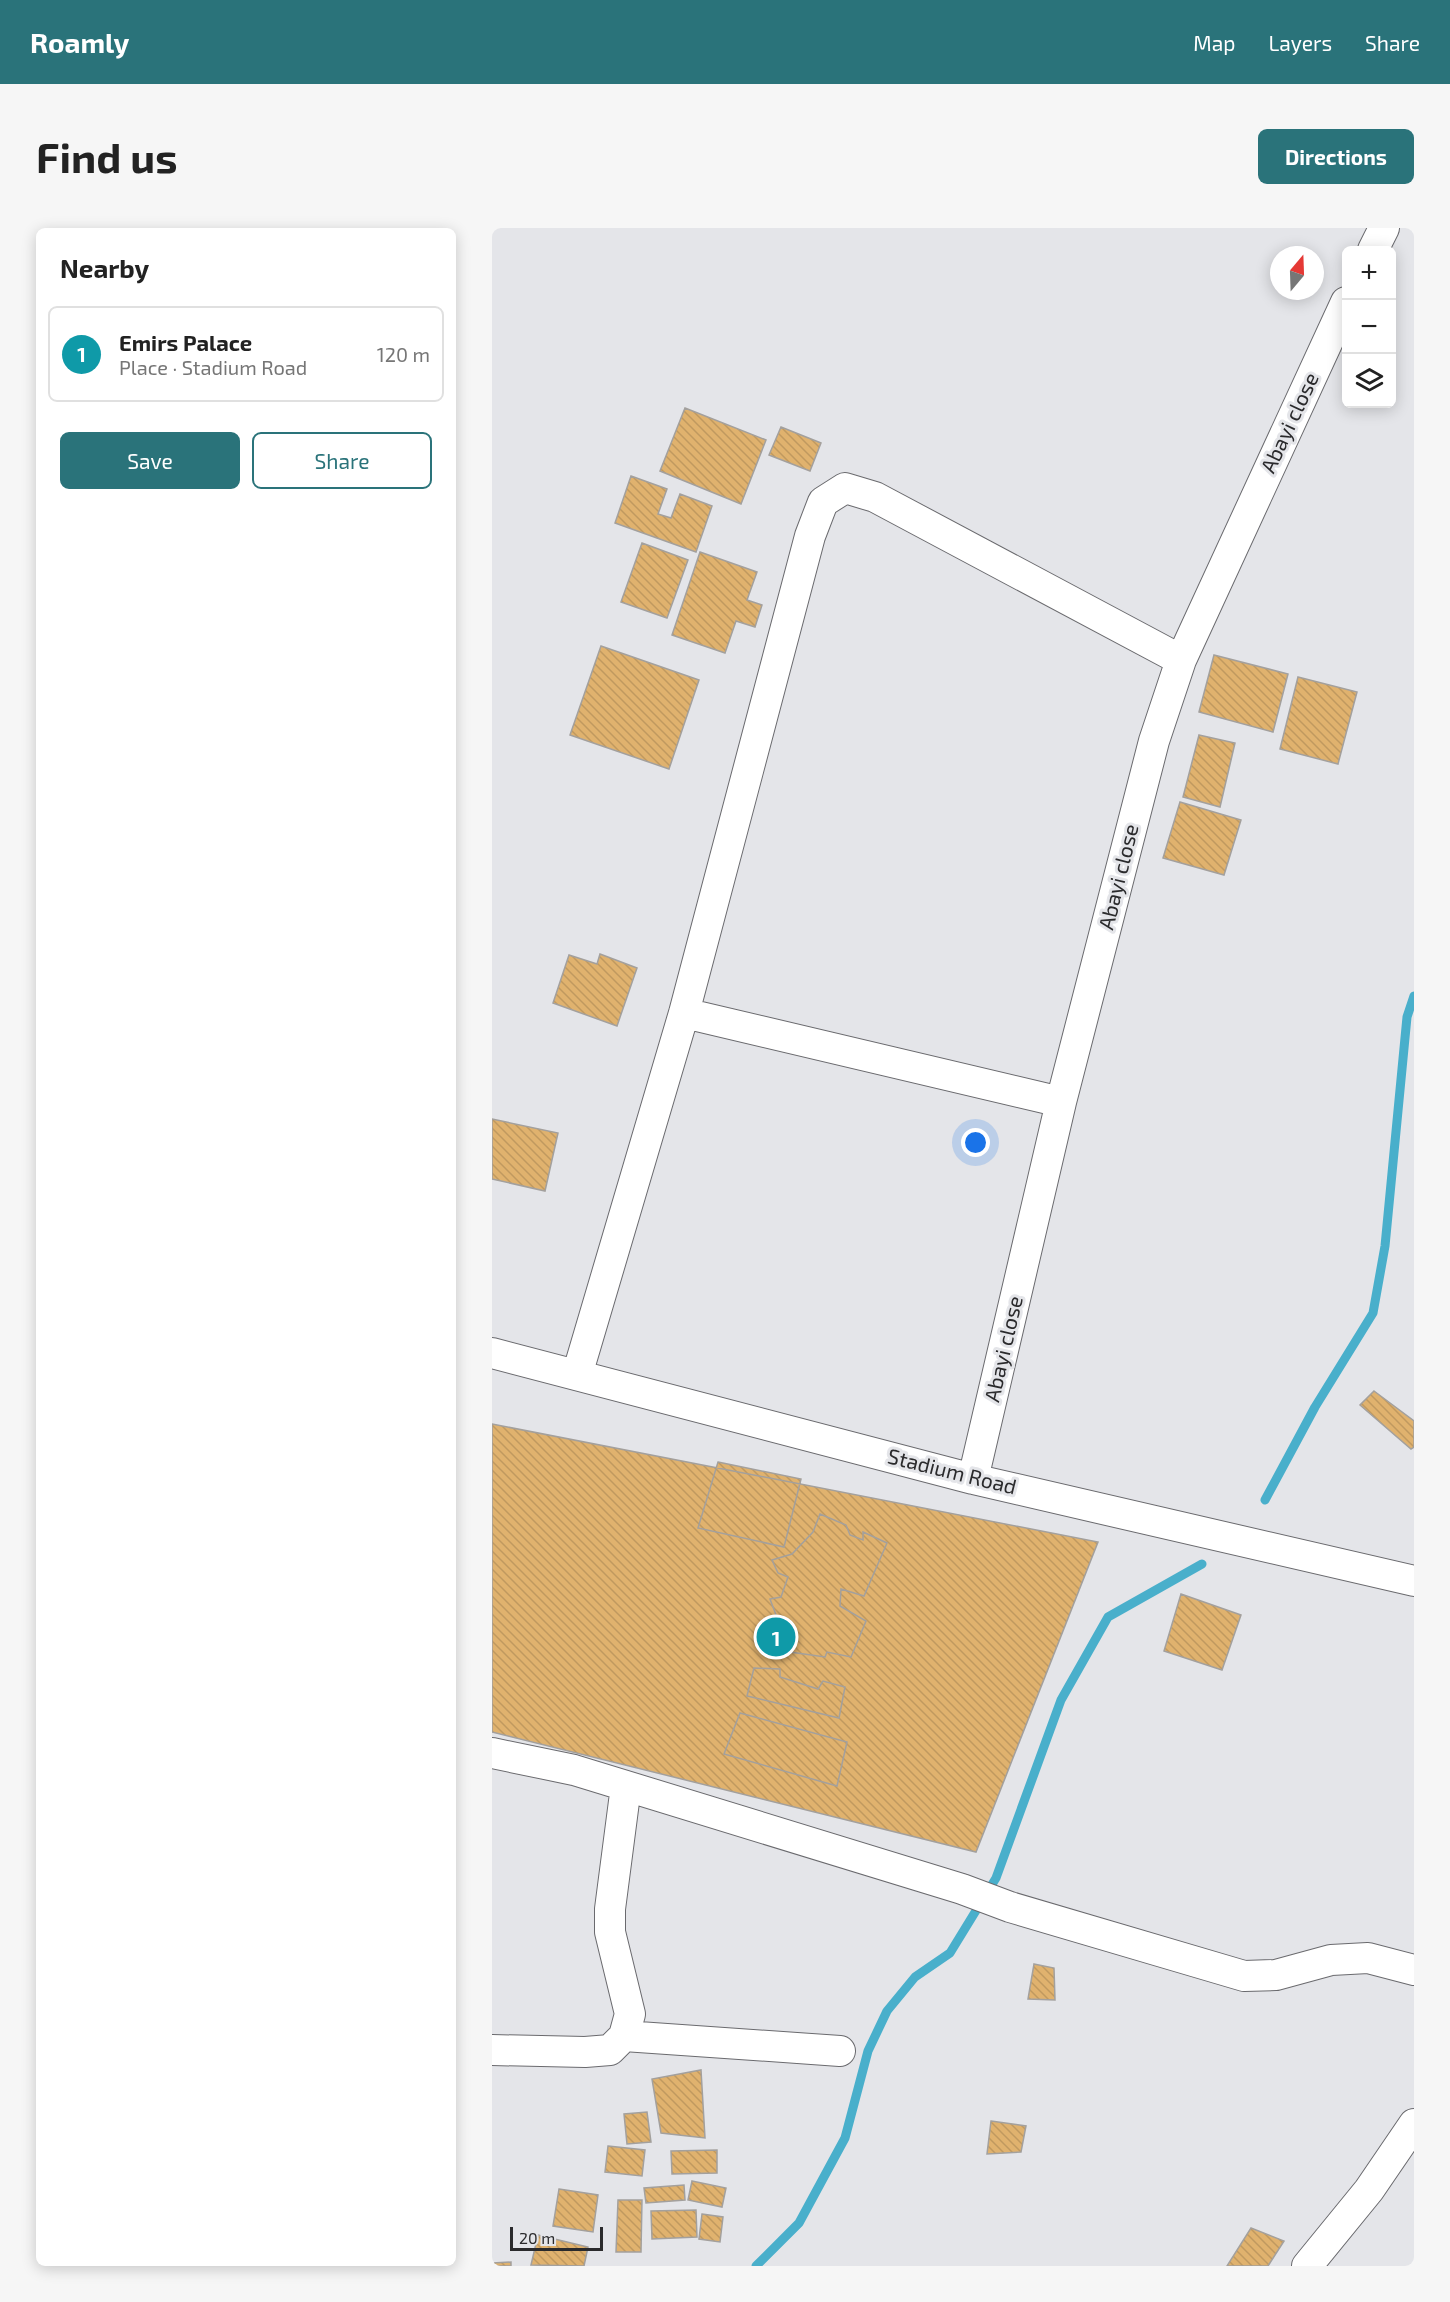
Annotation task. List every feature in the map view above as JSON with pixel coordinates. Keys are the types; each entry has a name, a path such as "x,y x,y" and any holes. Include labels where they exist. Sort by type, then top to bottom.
{"street":[{"path":"1375,246 1384,228"},
{"name":"Abayi close","path":"974,1479 1061,1102 1154,741 1181,660 1342,313"},
{"path":"576,1376 684,1013 807,546 823,502 845,488 875,497 1181,660"},
{"path":"684,1013 1061,1102"},
{"name":"Stadium Road","path":"492,1353 974,1479 1414,1581"},
{"path":"492,1753 574,1770 962,1889 1010,1907 1244,1976 1276,1975 1331,1960 1368,1958 1414,1970"},
{"path":"492,2050 585,2052 610,2050 624,2036 630,2014 610,1932 610,1909 626,1786"},
{"path":"624,2036 840,2051"},
{"path":"1306,2266 1369,2190 1414,2124"}],"building":[{"path":"685,408 766,440 741,504 660,471"},
{"path":"781,427 821,443 810,471 769,455"},
{"path":"631,476 667,489 658,514 671,518 680,494 712,506 696,552 615,523"},
{"path":"642,543 688,560 667,618 621,602"},
{"path":"700,552 757,572 747,600 762,605 755,627 736,621 725,653 672,635"},
{"path":"601,646 699,680 669,769 570,735"},
{"path":"1214,655 1288,674 1273,732 1199,712"},
{"path":"1298,677 1357,692 1338,764 1280,749"},
{"path":"1199,735 1235,743 1220,807 1183,797"},
{"path":"1180,802 1241,820 1224,875 1163,858"},
{"path":"600,954 637,968 617,1026 553,1003 569,955 597,964"},
{"path":"492,1119 558,1133 545,1191 492,1179"},
{"path":"1374,1391 1414,1421 1414,1447 1411,1449 1360,1405"},
{"path":"492,1424 1098,1542 976,1852 492,1732"},
{"path":"718,1462 801,1479 784,1547 698,1528"},
{"path":"820,1514 846,1525 850,1535 863,1540 863,1532 887,1543 864,1596 841,1589 840,1606 866,1621 851,1657 827,1652 825,1657 790,1652 770,1599 781,1597 788,1577 778,1573 772,1560 792,1554 813,1532"},
{"path":"1181,1594 1241,1615 1222,1670 1164,1651"},
{"path":"754,1668 780,1669 780,1677 818,1689 823,1681 845,1687 839,1718 747,1696"},
{"path":"740,1713 847,1742 837,1786 724,1754"},
{"path":"1034,1964 1054,1968 1055,2000 1028,1999"},
{"path":"701,2070 705,2138 661,2133 652,2079"},
{"path":"647,2112 651,2142 627,2144 624,2114"},
{"path":"991,2121 1026,2126 1021,2152 987,2154"},
{"path":"608,2146 645,2150 642,2176 605,2172"},
{"path":"717,2150 717,2173 672,2174 671,2151"},
{"path":"692,2181 726,2188 722,2207 688,2200"},
{"path":"684,2185 685,2200 646,2203 644,2188"},
{"path":"559,2189 598,2195 593,2232 553,2226"},
{"path":"618,2200 642,2200 641,2252 616,2252"},
{"path":"696,2210 697,2237 652,2239 651,2211"},
{"path":"702,2214 723,2217 720,2242 699,2239"},
{"path":"1251,2228 1284,2241 1268,2266 1227,2266"},
{"path":"538,2235 588,2247 584,2266 531,2265"},
{"path":"511,2262 511,2266 492,2266 492,2263"}],"waterway":[{"path":"1265,1500 1315,1407 1373,1313 1385,1246 1407,1017 1414,996"},
{"path":"756,2266 799,2223 845,2138 868,2051 887,2011 915,1977 950,1953 996,1878 1061,1700 1108,1617 1202,1564"}],"place":[{"name":"Emirs Palace","path":"776,1637"}]}
